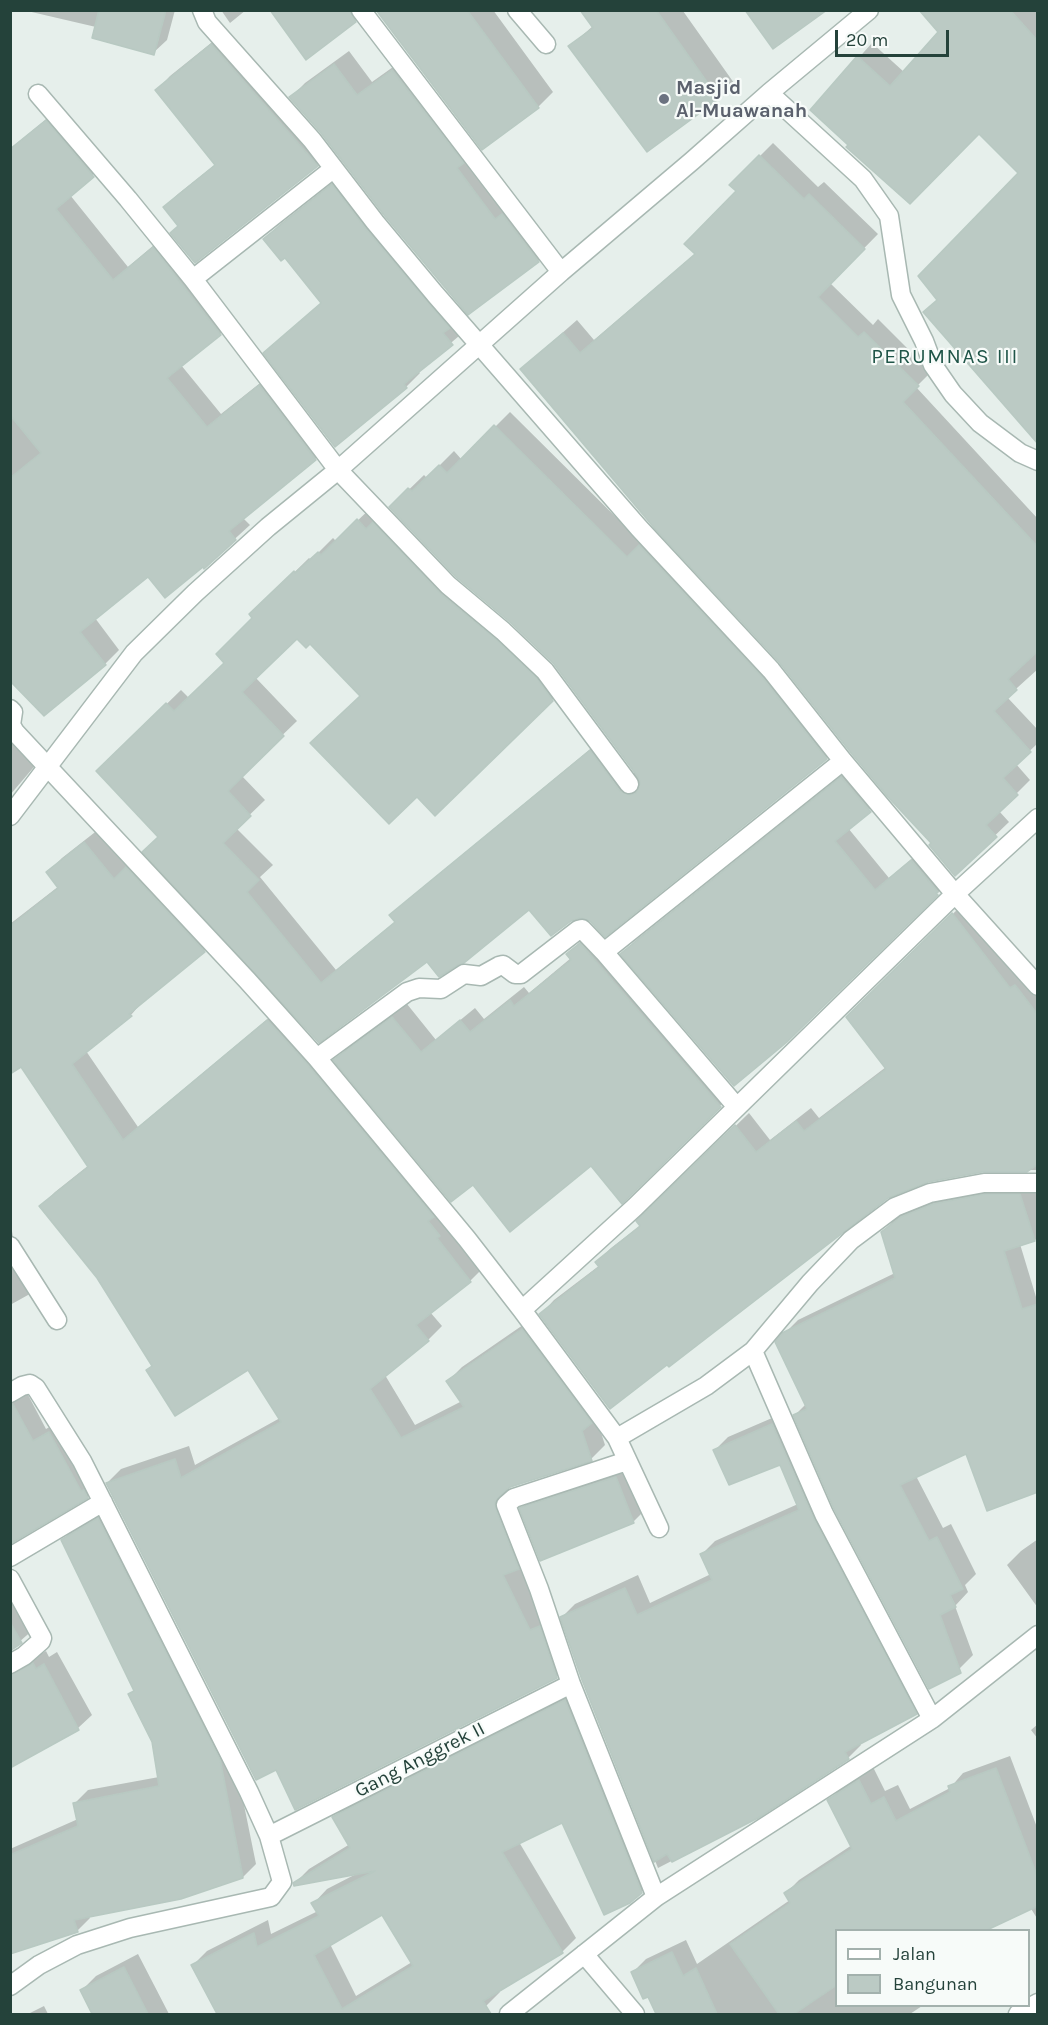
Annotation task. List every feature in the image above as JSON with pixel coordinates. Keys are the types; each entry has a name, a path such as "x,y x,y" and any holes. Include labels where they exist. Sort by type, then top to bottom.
{"street":[{"path":"202,10 207,22 312,140 382,231 639,528 771,670 843,761 955,894 1038,986"},
{"path":"361,10 561,272"},
{"path":"517,10 546,44"},
{"path":"10,816 134,653 195,593 268,527 338,470 481,345 561,272 869,10"},
{"path":"769,93 863,179 889,216 901,295 933,365 953,394 980,423 1020,453 1038,461"},
{"path":"38,94 128,198 193,279 338,470 448,585 512,639 545,671 629,784"},
{"path":"193,279 333,169"},
{"path":"10,709 13,712 12,728 316,1058 394,1149 522,1310 617,1438 659,1528"},
{"path":"604,952 843,761"},
{"path":"522,1310 635,1207 955,894 1038,818"},
{"path":"316,1058 413,989 441,989 464,974 481,976 503,965 515,974 521,974 582,929 736,1106"},
{"path":"617,1438 706,1386 753,1351 810,1283 851,1240 895,1207 930,1193 984,1183 1036,1188"},
{"path":"10,1246 57,1320"},
{"path":"753,1351 824,1514 932,1719"},
{"path":"10,1393 30,1384 36,1388 82,1461 249,1792 269,1836 282,1882 271,1897 130,1928 77,1945 39,1965 10,1986"},
{"path":"627,1461 514,1498 506,1505 539,1589 571,1684 656,1896"},
{"path":"10,1557 103,1502"},
{"path":"10,1579 42,1641 10,1664"},
{"path":"510,2014 656,1896 932,1719 1038,1635"},
{"name":"Gang Anggrek II","path":"269,1836 571,1684"},
{"path":"584,1954 635,2014"},
{"path":"1018,2014 1038,2003"}],"building":[{"path":"99,10 166,10 154,55 92,38"},
{"path":"270,10 350,10 356,22 306,60"},
{"path":"376,10 467,10 539,108 482,150"},
{"path":"580,10 656,10 719,99 647,152 568,46 593,28"},
{"path":"745,10 827,10 773,49"},
{"path":"919,10 1010,10 1038,41 1038,444 923,312 937,300 918,276 1018,173 979,134 910,204 846,147 848,145 810,110 857,56 890,86 938,32"},
{"path":"211,44 318,166 195,263 170,233 178,226 163,207 215,165 155,90"},
{"path":"334,64 357,95 392,70 464,163 457,168 495,219 502,214 539,262 468,315 384,215 321,133 289,97"},
{"path":"46,120 94,177 56,209 113,280 153,247 221,335 167,378 207,427 259,385 316,460 229,531 236,540 204,569 203,567 165,598 148,577 80,632 106,665 44,716 10,681 10,478 41,453 10,415 10,149"},
{"path":"759,155 804,199 809,194 865,249 818,297 858,337 864,332 919,386 903,402 1038,547 1038,651 1008,679 1017,690 994,711 1031,752 1003,778 1018,795 986,825 997,837 955,876 929,845 931,843 888,797 779,662 656,530 520,369 563,333 580,353 695,254 684,244 736,191 729,185"},
{"path":"332,184 366,229 450,328 443,333 453,345 404,384 407,388 335,447 263,353 321,303 285,258 281,261 263,239"},
{"path":"494,425 627,557 639,545 762,677 827,759 605,937 590,921 580,918 571,921 551,936 529,910 464,963 439,977 427,962 319,1043 142,852 158,837 96,771 166,703 174,711 224,663 216,654 252,618 249,614 294,571 295,573 318,552 321,555 357,519 366,529 373,522 441,594 496,639 537,678 553,701 435,816 417,797 389,824 310,743 360,696 310,644 306,648 297,639 242,692 284,736 228,791 251,816 223,843 259,880 247,892 321,983 395,922 389,915 590,750 620,791 630,795 636,793 640,783 638,777 554,664 511,623 456,577 389,507 408,488 412,491 439,465 447,473"},
{"path":"841,777 871,812 835,841 875,890 911,860 938,892 936,893 938,895 787,1042 734,1086 620,954"},
{"path":"84,842 114,879 126,867 205,952 129,1014 132,1016 72,1064 123,1140 267,1020 308,1065 434,1217 428,1221 440,1236 437,1238 471,1282 416,1325 429,1341 370,1389 401,1438 464,1407 446,1381 522,1329 592,1423 582,1431 592,1461 510,1487 495,1503 519,1569 503,1575 530,1630 540,1626 557,1678 295,1810 276,1770 256,1780 106,1483 175,1459 181,1478 281,1422 248,1370 175,1416 146,1370 152,1366 97,1278 39,1206 88,1167 21,1067 10,1074 10,926 58,888 46,872"},
{"path":"952,913 1010,988 1015,985 1038,1015 1038,1164 1027,1172 982,1172 928,1182 888,1198 669,1367 667,1365 610,1409 539,1314 599,1267 595,1262 640,1226 636,1221 735,1125 756,1152 796,1121 804,1131 886,1069 846,1017"},
{"path":"580,943 721,1107 622,1204 591,1166 510,1232 473,1185 451,1202 333,1060 392,1017 421,1052 460,1020 470,1032 510,1000 514,1006 571,960 566,954"},
{"path":"985,1194 1020,1194 1035,1241 1004,1251 1022,1309 1038,1304 1038,1492 987,1511 966,1454 900,1485 929,1541 937,1537 963,1589 950,1595 956,1607 940,1615 961,1673 929,1689 834,1509 793,1415 807,1409 775,1342 782,1333 895,1278 881,1232 901,1217 933,1204"},
{"path":"10,1404 13,1404 33,1441 49,1432 81,1491 84,1490 88,1498 10,1544"},
{"path":"772,1424 814,1519 917,1714 845,1752 849,1759 758,1818 672,1862 667,1854 654,1862 582,1680 560,1617 625,1588 637,1615 712,1580 700,1554 799,1510 780,1465 729,1485 713,1450"},
{"path":"616,1477 634,1523 540,1561 519,1508"},
{"path":"98,1518 220,1759 243,1878 181,1899 74,1920 78,1932 10,1954 10,1855 78,1826 73,1803 159,1786 152,1742 128,1694 134,1691 61,1540"},
{"path":"10,1622 22,1643 10,1651"},
{"path":"33,1663 36,1669 44,1664 79,1730 10,1768 10,1675"},
{"path":"565,1700 642,1893 630,1903 604,1915 562,1823 502,1852 563,1953 483,2001 491,2014 217,2014 191,1965 254,1933 257,1947 319,1916 311,1903 375,1871 294,1886 293,1883 350,1848 332,1817","holes":["382,1915 413,1966 342,2009 314,1955"]},
{"path":"996,1768 1038,1878 1038,1906 989,1929 835,1929 835,1986 794,2014 779,2014 730,1944 790,1903 784,1893 852,1849 827,1800 859,1780 871,1804 884,1797 896,1821 950,1792 948,1786"},
{"path":"672,1952 683,1976 696,1968 717,2014 656,2014 648,1997 643,1999 631,1972"},
{"path":"124,1967 148,2014 92,2014 80,1990"}],"place":[{"name":"Masjid Al-Muawanah","path":"664,99"}],"district":[{"name":"PERUMNAS III","path":"945,357"}]}
